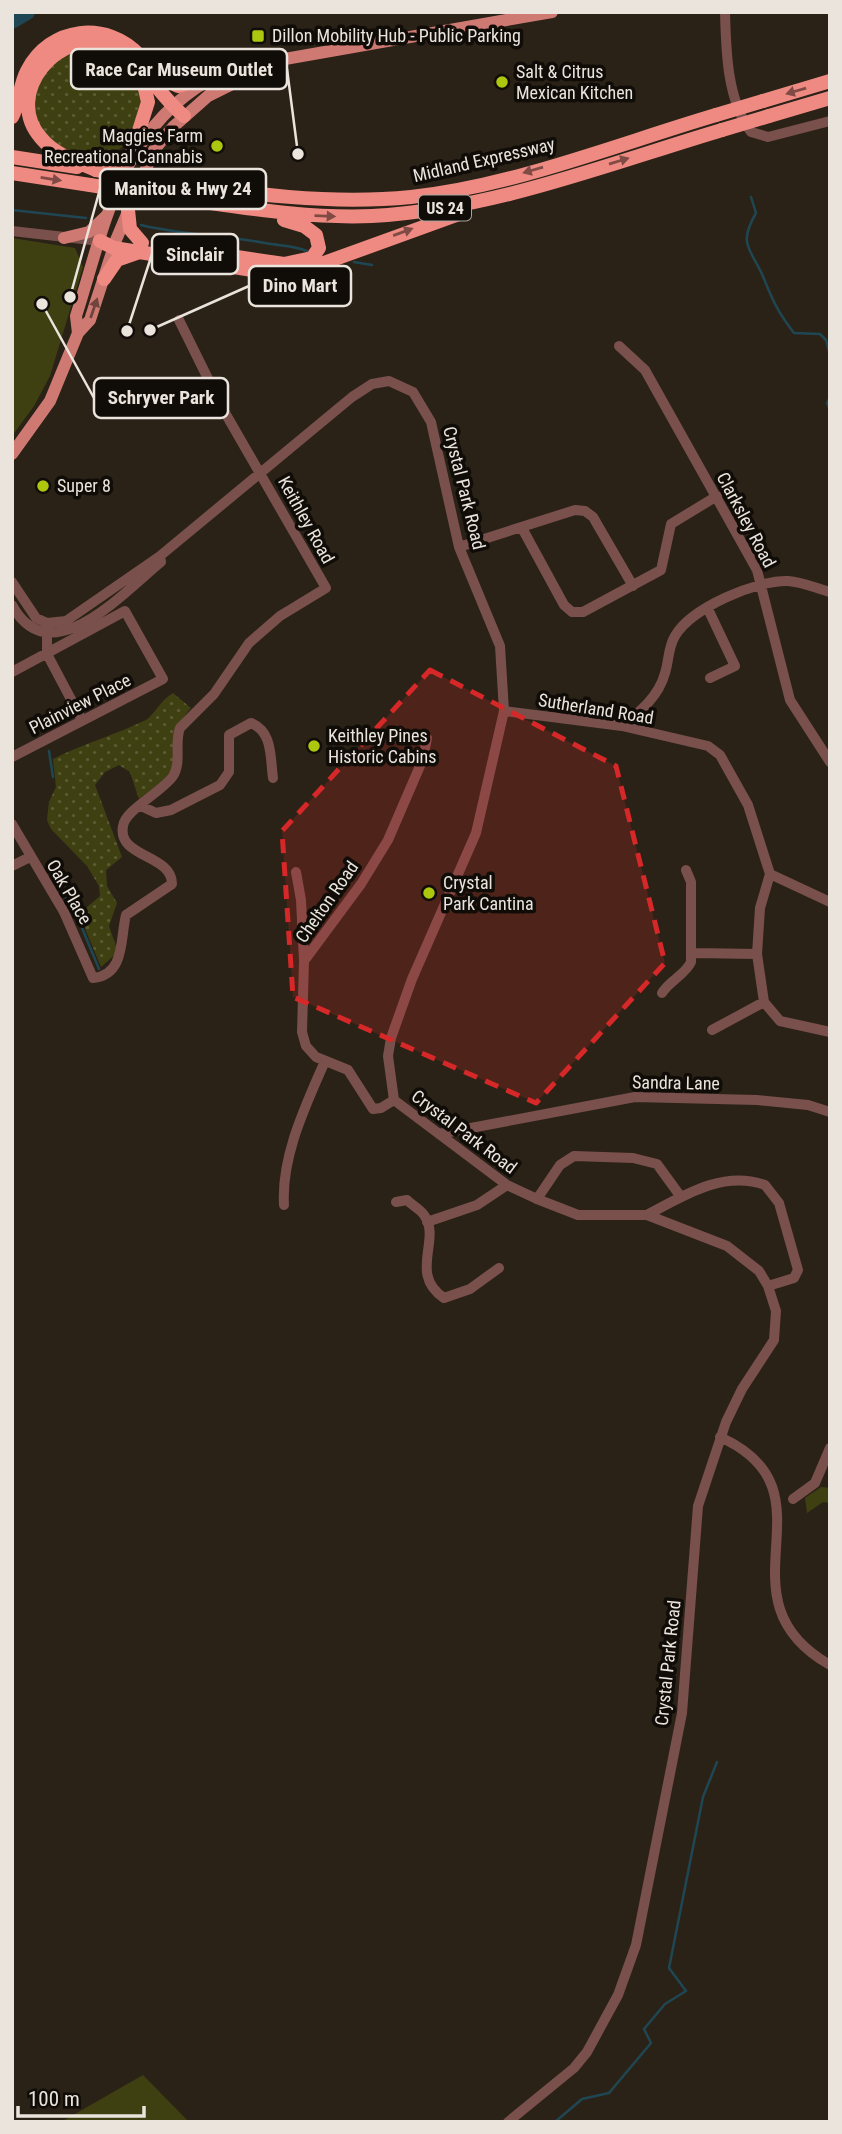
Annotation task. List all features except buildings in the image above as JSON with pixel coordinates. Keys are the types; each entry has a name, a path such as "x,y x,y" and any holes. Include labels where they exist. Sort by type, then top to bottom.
{"highway":[{"path":"12,117 32,62 51,43 74,33 97,32 116,37 132,47 157,76 184,116"},
{"path":"96,170 56,151 34,129 29,101 37,74 56,52 84,41 115,47 175,103"},
{"path":"130,159 148,102 141,72"},
{"path":"157,76 178,86 221,73"},
{"name":"Midland Expressway","path":"12,157 309,199 415,196 525,173 830,81"},
{"name":"Midland Expressway","path":"12,173 306,215 394,214 473,202 830,98"},
{"path":"97,276 120,259 145,248 270,273 299,272 415,228 589,170"},
{"path":"100,241 284,264 307,261 317,250 316,235 304,226 201,202"},
{"path":"128,210 130,229 145,248"}],"main road":[{"path":"12,454 50,401 78,333 90,320 100,241 130,159 175,103 221,73 268,58 285,59 552,12"},
{"path":"97,276 115,244 154,150 184,116 222,87 285,59"},
{"path":"64,237 89,232 109,213"},
{"path":"64,237 89,250 97,276"}],"street":[{"path":"725,12 730,76 739,106 751,132 768,137 830,121"},
{"path":"12,231 100,241"},
{"path":"179,320 224,411 261,470"},
{"name":"Clarksley Road","path":"619,346 645,370 717,496 761,584 790,700 830,762"},
{"name":"Crystal Park Road","path":"47,623 66,621 87,610 160,556 261,470 363,389 380,382 405,386 420,400 431,422 459,547 500,646 504,711 476,833 412,979 391,1038 388,1056 394,1100 507,1185 537,1199 578,1215 647,1215 727,1246 752,1264 768,1286 776,1311 774,1340 742,1389 720,1437 698,1506 682,1713 636,1945 618,1995 587,2052 574,2068 508,2122"},
{"name":"Keithley Road","path":"93,978 110,970 121,955 126,915 172,884 169,871 164,866 135,850 123,835 127,816 173,776 178,764 180,728 214,694 248,643 281,616 326,587 261,470"},
{"path":"522,528 564,605 572,612 583,612 661,570 674,520 717,496"},
{"path":"459,547 575,510 585,511 593,517 633,586"},
{"name":"Crystal Park Road","path":"46,635 72,629 93,616 161,562 160,556"},
{"path":"12,582 31,613 47,623 47,654 82,720"},
{"path":"622,726 644,708 660,687 672,643 680,629 708,609 761,584 796,582 830,592"},
{"path":"12,605 26,625 46,635"},
{"path":"708,609 735,666 710,678"},
{"name":"Plainview Place","path":"12,757 163,679 125,611 47,654"},
{"path":"12,672 47,654"},
{"name":"Sutherland Road","path":"504,711 622,726 715,749 748,805 771,874"},
{"path":"141,806 156,813 171,810 220,785 229,772 229,735 251,723 262,727 267,736 273,778"},
{"name":"Chelton Road","path":"394,1100 373,1109 348,1070 309,1051 304,1041 304,961 361,884 388,840 423,759 427,738"},
{"name":"Oak Place","path":"12,824 64,912 93,978"},
{"path":"12,866 30,857"},
{"path":"662,993 668,984 690,967 693,953 691,882 686,870"},
{"path":"296,872 301,900 304,961"},
{"path":"830,902 771,874 760,908 757,954 764,1002 780,1021 830,1032"},
{"path":"693,953 757,954"},
{"path":"712,1030 764,1002"},
{"path":"284,1205 284,1179 306,1105 325,1061"},
{"name":"Sandra Lane","path":"439,1134 635,1097 757,1100 808,1105 830,1112"},
{"path":"537,1199 559,1164 574,1156 633,1158 657,1164 681,1197"},
{"path":"647,1215 681,1197 719,1182 757,1182 770,1188 779,1203 799,1270 794,1278 768,1286"},
{"path":"427,1222 477,1205 507,1185"},
{"path":"396,1202 407,1200 424,1214 427,1222 426,1270 436,1292 444,1298 456,1296 499,1268"},
{"path":"720,1437 749,1448 775,1467"},
{"path":"793,1499 815,1483 830,1448"},
{"path":"789,1549 782,1584 788,1618 807,1647 830,1665"}],"highlighted area":[{"path":"430,670 616,766 665,963 536,1103 293,997 282,831"}],"shaded area":[{"path":"89,48 110,52 128,64 140,82 144,103 140,124 128,142 110,154 89,158 68,154 50,142 38,124 34,103 38,82 50,64 68,52"},
{"path":"12,238 75,248 83,267 50,376 34,406 12,436"},
{"path":"173,693 191,708 181,722 173,764 168,774 139,799 130,772 119,765 105,772 95,785 122,857 106,870 107,886 117,903 109,926 118,952 101,967 79,914 100,896 99,886 87,866 51,829 47,820 49,802 56,787 53,759 146,720"},
{"path":"821,1487 830,1488 830,1503 823,1502 807,1513 805,1498"},
{"path":"143,2075 189,2122 61,2122"}],"waterway":[{"path":"12,21 27,12"},
{"path":"751,197 756,213 748,232 748,245 775,305 794,333 820,334 826,340 830,355"},
{"path":"12,210 86,218"},
{"path":"141,225 307,251"},
{"path":"354,262 372,265"},
{"path":"830,397 827,403 830,410"},
{"path":"49,751 53,777"},
{"path":"51,872 80,923 99,969"},
{"path":"555,2122 582,2099 609,2093 651,2043 644,2029 665,2004 686,1991 669,1968 703,1797 717,1762"}],"place":[{"name":"Dillon Mobility Hub - Public Parking","path":"258,36"},
{"name":"Salt & Citrus Mexican Kitchen","path":"502,82"},
{"name":"Maggies Farm Recreational Cannabis","path":"217,146"},
{"name":"Race Car Museum Outlet","path":"298,154"},
{"name":"Manitou & Hwy 24","path":"70,297"},
{"name":"Schryver Park","path":"42,304"},
{"name":"Dino Mart","path":"150,330"},
{"name":"Sinclair","path":"127,331"},
{"name":"Super 8","path":"43,486"},
{"name":"Keithley Pines Historic Cabins","path":"314,746"},
{"name":"Crystal Park Cantina","path":"429,893"}]}
